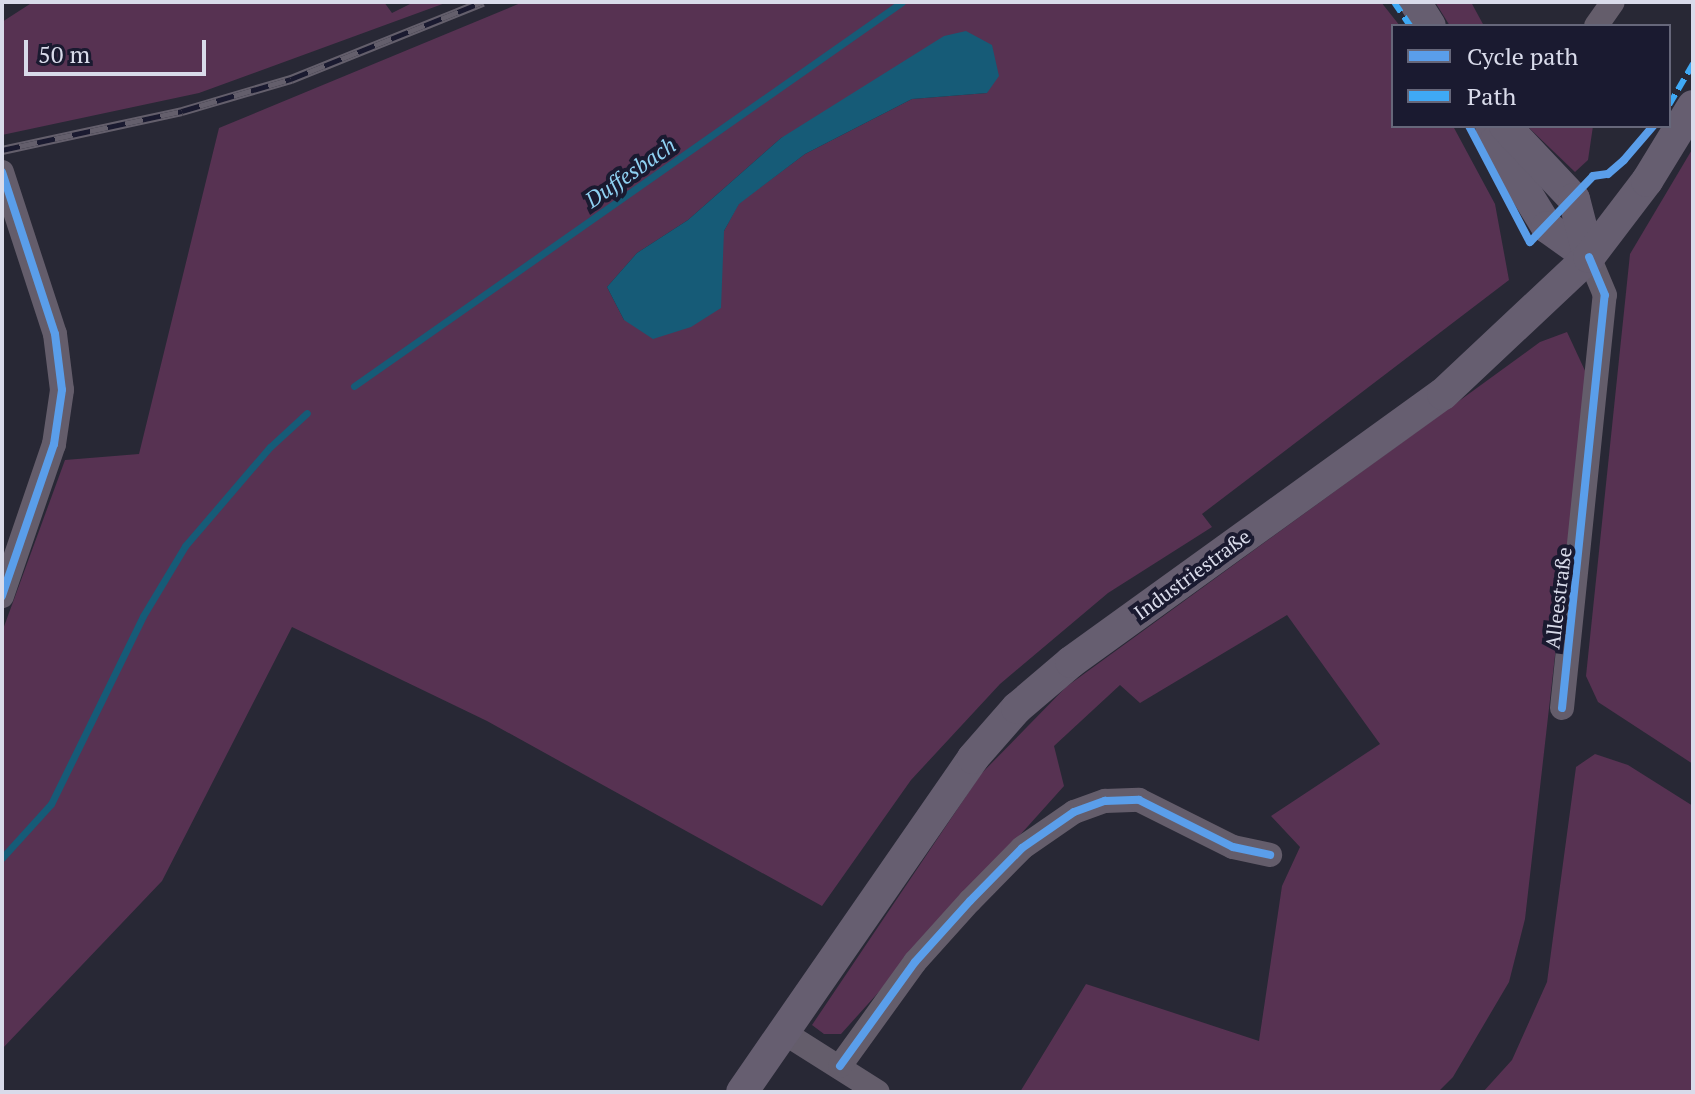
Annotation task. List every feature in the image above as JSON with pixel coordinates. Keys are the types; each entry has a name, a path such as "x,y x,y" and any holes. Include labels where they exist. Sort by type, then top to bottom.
{"main road":[{"path":"1415,2 1429,24"},
{"name":"Industriestraße","path":"742,1092 973,758 1017,708 1071,662 1443,394 1589,257 1647,181 1693,106"},
{"path":"1492,128 1495,142 1547,227 1589,257"},
{"path":"1507,128 1574,199 1589,257"}],"street":[{"path":"1597,24 1613,2"},
{"path":"2,172 55,334 62,390 54,444 2,596"},
{"name":"Alleestraße","path":"1562,708 1605,295 1589,257"},
{"path":"840,1066 915,962 970,901 1022,848 1074,812 1105,801 1139,800 1233,847 1270,855"},
{"path":"783,1032 878,1092"}],"shaded area":[{"path":"33,2 384,2 392,13 414,2 448,2 199,93 2,135 2,22"},
{"path":"523,2 1381,2 1398,24 1391,24 1391,128 1454,128 1495,204 1509,280 1202,514 1212,527 1108,593 1000,684 911,780 822,906 487,721 292,627 162,881 2,1049 2,632 65,460 139,454 219,128","holes":["992,46 987,93 912,99 805,154 739,203 724,231 624,320 607,287 637,253 688,220 781,138"]},
{"path":"1435,2 1471,2 1483,24 1449,24"},
{"path":"1529,128 1593,128 1588,160 1575,172"},
{"path":"1693,148 1693,764 1598,702 1586,676 1630,254"},
{"path":"1567,332 1587,375 1525,919 1509,982 1453,1077 1438,1092 1020,1092 1086,984 1259,1041 1282,886 1300,847 1271,816 1380,744 1287,615 1140,703 1120,685 1054,746 1064,786 841,1034 824,1034 812,1025 981,774 1066,687 1540,342"},
{"path":"1595,754 1628,765 1693,806 1693,1092 1483,1092 1512,1060 1547,982 1576,767"}],"water":[{"path":"966,31 992,45 999,76 987,93 912,99 805,154 739,204 724,231 721,308 691,327 653,339 624,320 607,287 637,253 688,220 781,138 944,36"}],"waterway":[{"name":"Duffesbach","path":"354,386 902,2"},
{"path":"2,858 51,804 143,616 185,546 270,447 307,413"}],"railway":[{"path":"2,150 182,111 291,79 483,2"}],"marked path":[{"path":"1394,2 1409,24"},
{"path":"1671,102 1693,64"}],"cycle path":[{"path":"1470,128 1530,242 1593,176 1608,174 1651,128"},
{"path":"2,172 55,334 62,390 54,444 2,596"},
{"path":"1562,708 1605,295 1589,257"},
{"path":"840,1066 915,962 970,901 1022,848 1074,812 1105,801 1139,800 1233,847 1270,855"}]}
